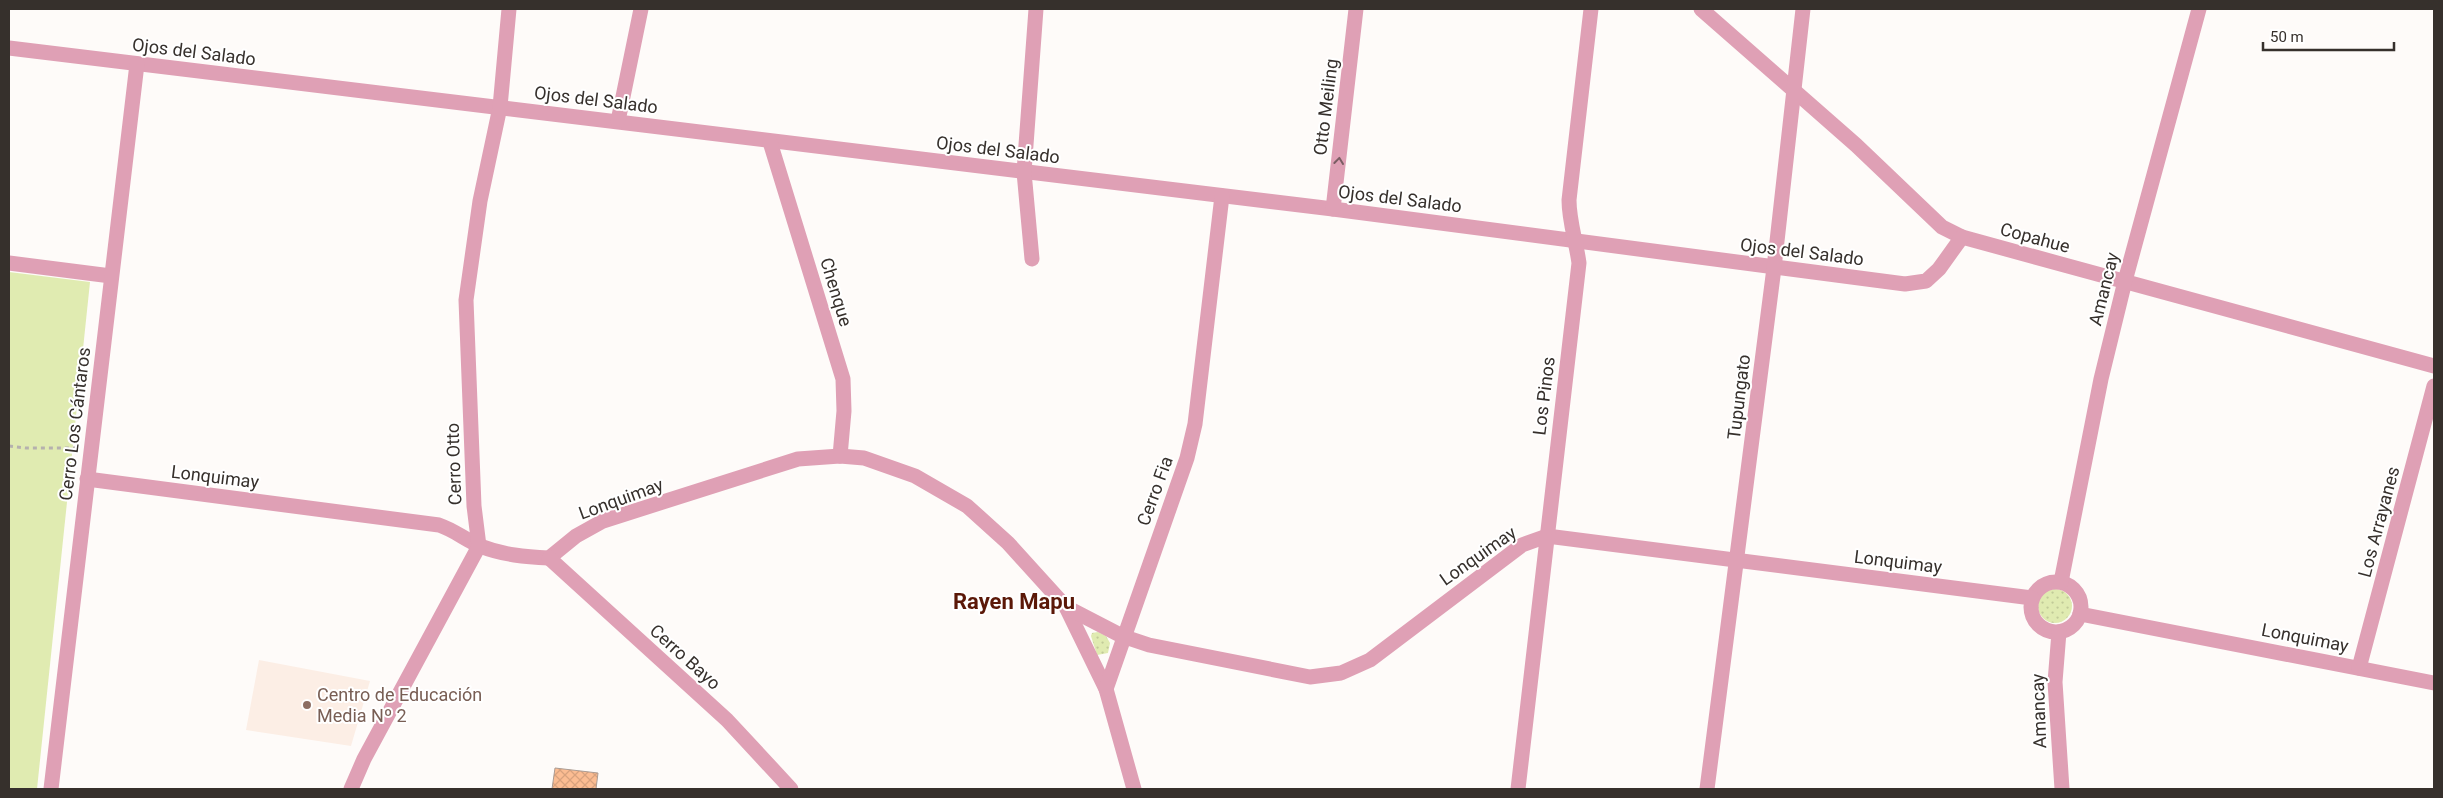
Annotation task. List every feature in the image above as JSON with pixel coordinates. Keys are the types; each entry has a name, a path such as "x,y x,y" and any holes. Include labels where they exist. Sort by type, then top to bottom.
{"street":[{"name":"Cerro Otto","path":"480,546 474,506 466,300 480,200 500,107 509,9"},
{"path":"618,122 641,9"},
{"path":"1032,259 1024,172 1036,9"},
{"name":"Otto Meiling","path":"1333,210 1356,9"},
{"name":"Los Pinos","path":"1518,789 1579,263 1576,241 1569,221 1568,200 1591,9"},
{"name":"Copahue","path":"1701,9 1856,145 1942,227 1962,237 2434,366"},
{"name":"Tupungato","path":"1707,789 1774,268 1803,9"},
{"name":"Amancay","path":"2060,582 2102,379 2125,282 2199,9"},
{"name":"Ojos del Salado","path":"9,48 1222,196 1906,284 1926,282 1939,269 1962,237"},
{"name":"Cerro Los Cántaros","path":"52,789 90,448 137,64"},
{"name":"Chenque","path":"770,142 843,379 844,411 840,456"},
{"name":"Cerro Fia","path":"1106,689 1122,636 1187,458 1195,424 1222,196"},
{"path":"9,263 111,276"},
{"name":"Los Arrayanes","path":"2359,668 2434,386"},
{"name":"Lonquimay","path":"87,479 438,525 453,530 480,546 512,555 549,558 576,536 603,522 798,459 840,456 864,458 915,476 967,506 1008,543 1066,607 1106,689"},
{"name":"Lonquimay","path":"1066,607 1122,636 1149,645 1310,677 1341,673 1370,660 1522,545 1547,536 2032,598"},
{"path":"351,789 364,759 480,546"},
{"name":"Cerro Bayo","path":"549,558 727,720 791,789"},
{"path":"2060,582 2068,585 2079,597 2080,614 2072,626 2059,632 2046,630 2036,623 2031,615 2032,598 2040,586 2046,583 2060,582"},
{"name":"Lonquimay","path":"2080,614 2434,683"},
{"name":"Amancay","path":"2059,632 2055,682 2062,789"},
{"path":"1106,689 1134,789"}],"path":[{"path":"9,446 26,448 90,448"}],"shaded area":[{"name":"Centro de Educación Media Nº 2","path":"259,660 370,681 351,746 246,730"}],"green space":[{"path":"9,272 90,282 37,789 9,789"},
{"path":"2055,589 2062,590 2067,594 2071,599 2071,613 2067,618 2062,622 2055,623 2048,622 2043,618 2039,613 2038,606 2039,599 2043,594 2048,590"},
{"path":"1098,632 1106,636 1110,643 1108,653 1097,655 1091,636 1092,633"}],"building":[{"path":"555,768 598,773 596,789 552,789"}],"place":[{"name":"Centro de Educación Media Nº 2","path":"307,705"}],"district":[{"name":"Rayen Mapu","path":"1014,601"}]}
